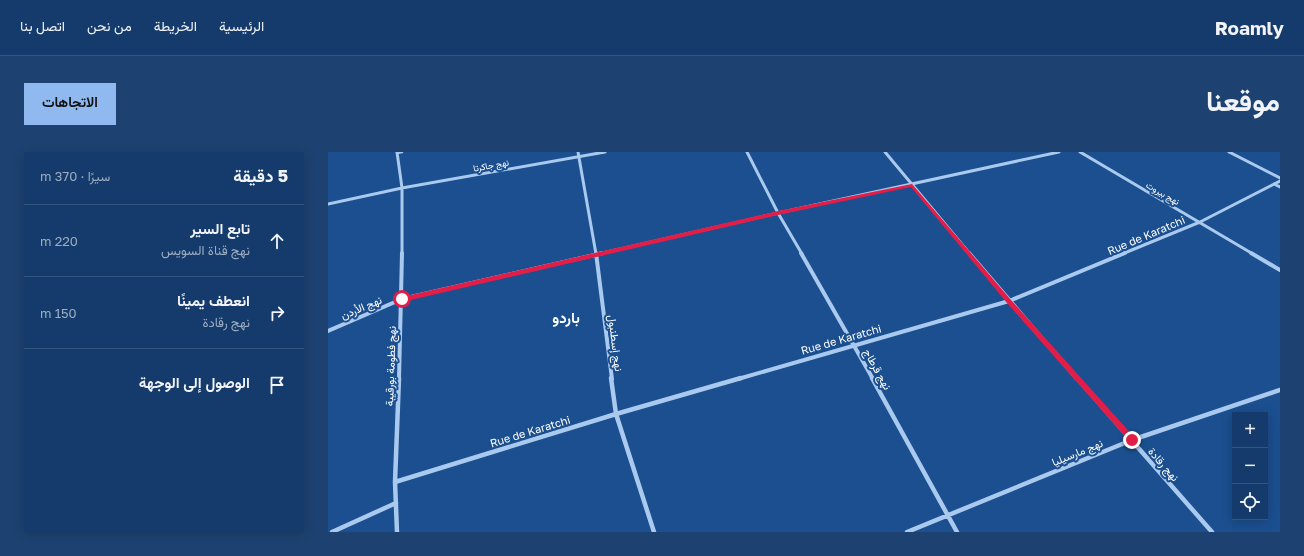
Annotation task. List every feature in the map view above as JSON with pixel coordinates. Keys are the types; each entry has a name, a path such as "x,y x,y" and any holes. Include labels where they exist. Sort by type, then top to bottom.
{"street":[{"name":"نهج فطومة بورقيبة","path":"397,532 395,482 402,299 402,188 399,152"},
{"name":"نهج جاكرتا","path":"328,204 578,154 605,152"},
{"name":"نهج قرطاج","path":"747,152 778,213 854,345 957,532"},
{"name":"نهج رقادة","path":"885,152 1009,301 1212,532"},
{"name":"نهج الأردن","path":"328,331 402,299 778,213 1059,152"},
{"name":"نهج بيروت","path":"1080,152 1280,270"},
{"path":"1229,152 1280,179"},
{"name":"نهج إسطنبول","path":"578,154 596,255 616,414 654,532"},
{"name":"Rue de Karatchi","path":"395,482 616,414 1009,301 1200,222 1274,184 1280,179"},
{"path":"1274,184 1280,186"},
{"name":"نهج مارسيليا","path":"907,532 1132,440 1280,390"},
{"path":"332,532 396,503"}],"district":[{"name":"باردو","path":"566,317"}],"route":[{"path":"402,299 778,213 912,185 1009,301 1132,440"}]}
